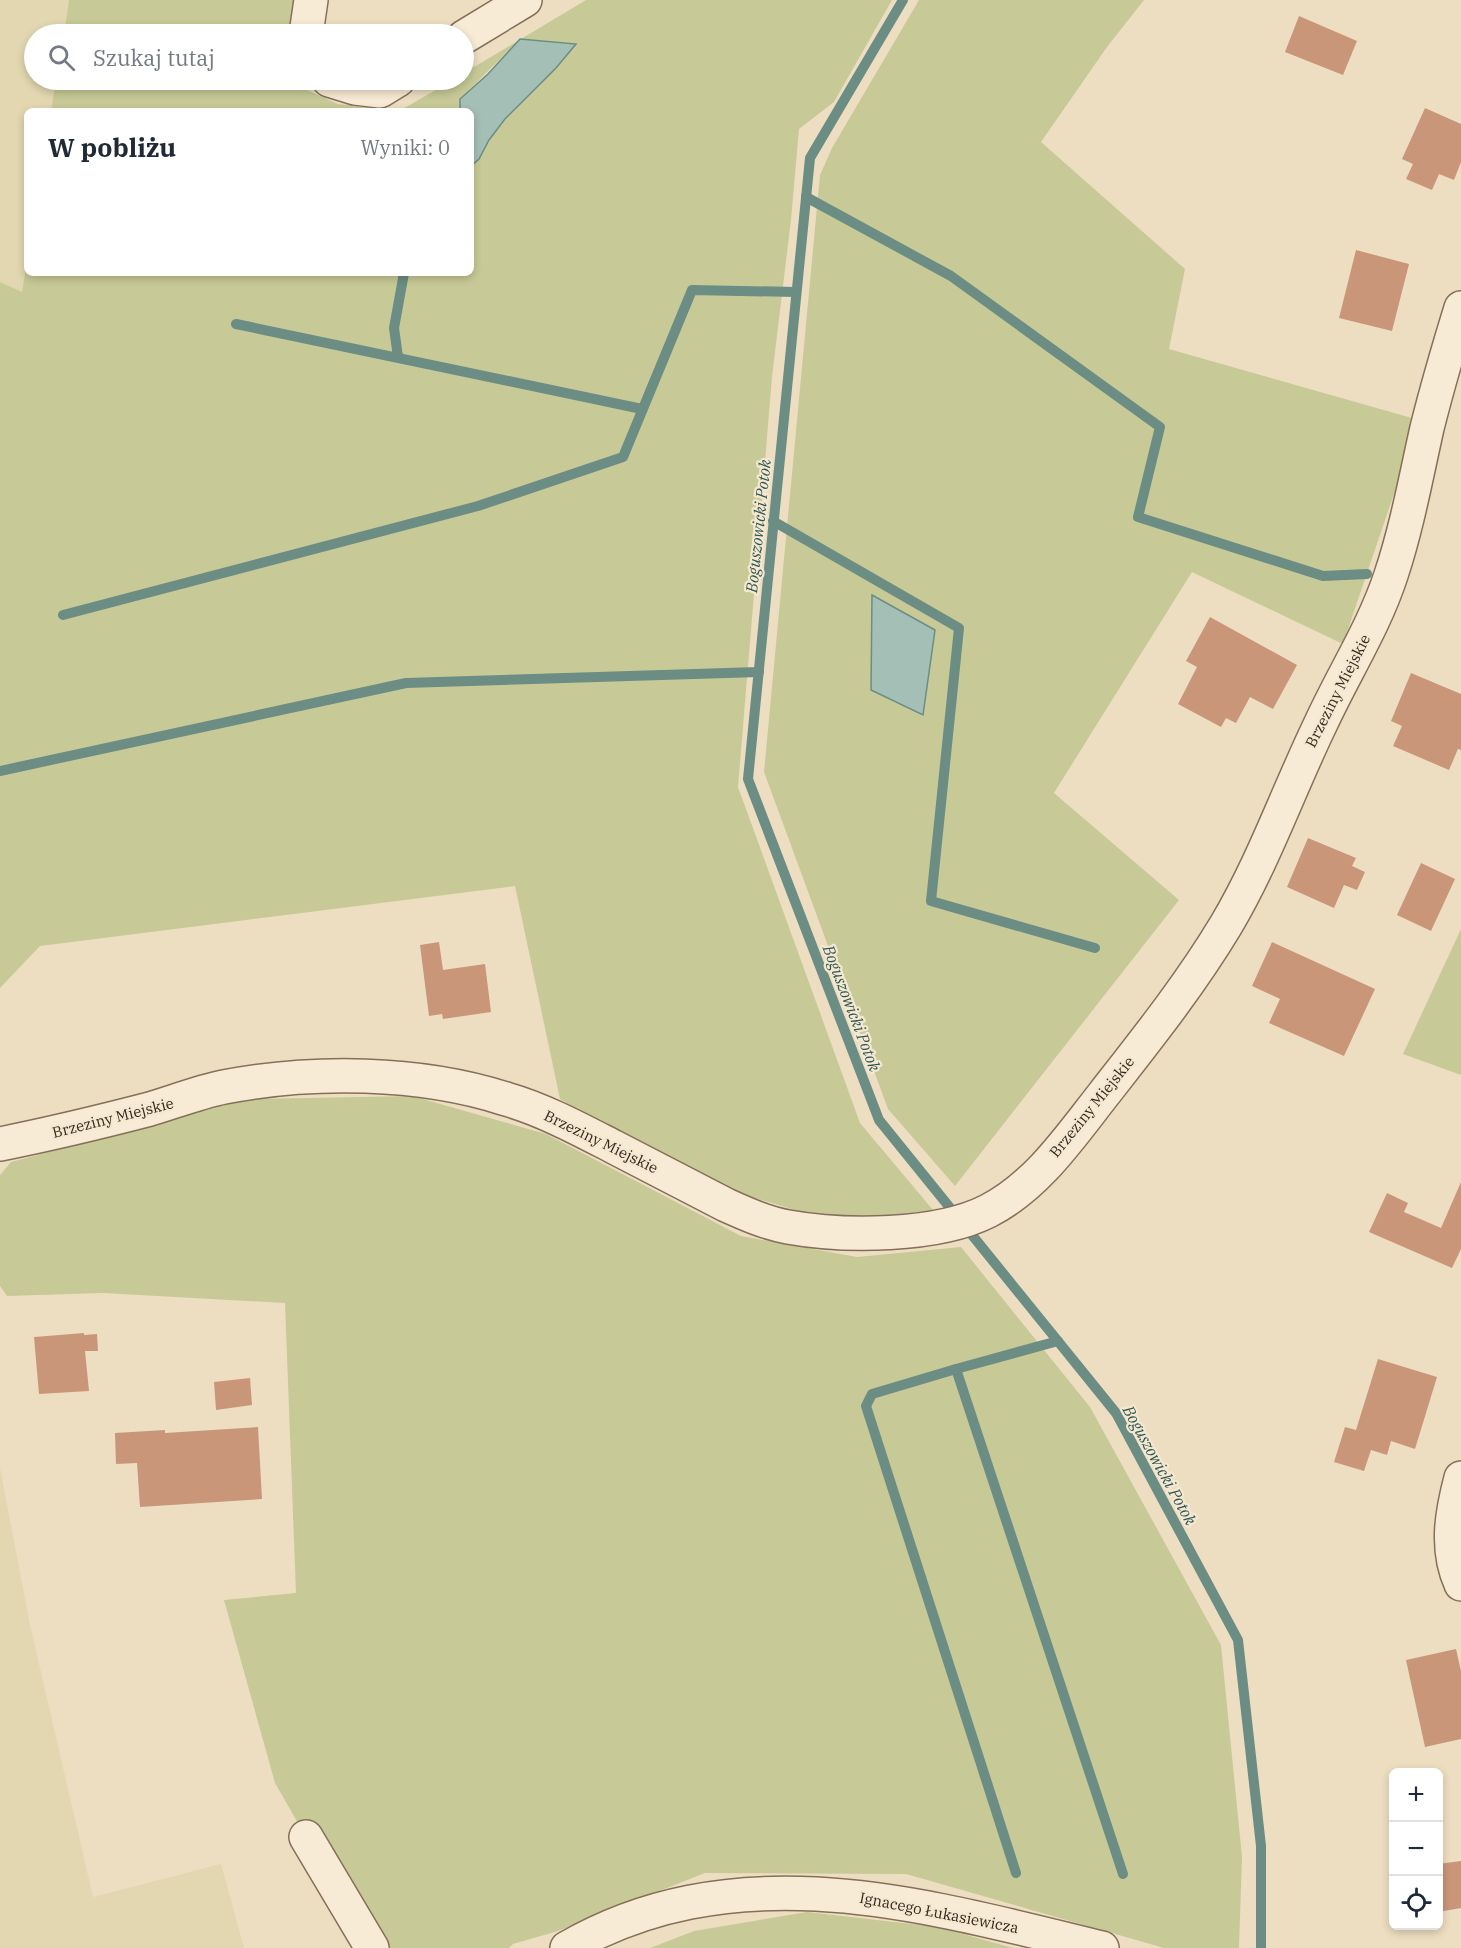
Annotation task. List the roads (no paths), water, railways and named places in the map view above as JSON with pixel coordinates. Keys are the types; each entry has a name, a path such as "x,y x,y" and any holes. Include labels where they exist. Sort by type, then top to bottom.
{"street":[{"path":"307,24 311,0"},
{"path":"474,31 525,0"},
{"name":"Brzeziny Miejskie","path":"0,1144 111,1119 222,1088 276,1079 325,1077 422,1080 507,1099 548,1115 726,1205 756,1218 786,1227 825,1231 875,1232 959,1223 991,1209 1019,1191 1060,1151 1198,970 1228,922 1253,873 1336,690 1376,616 1391,574 1428,423 1461,308"},
{"path":"1461,1478 1453,1506 1451,1526 1452,1548 1461,1584"},
{"path":"306,1837 372,1948"},
{"name":"Ignacego Łukasiewicza","path":"567,1948 619,1924 694,1901 756,1893 790,1893 853,1896 896,1902 1000,1923 1102,1948"}],"water":[{"path":"520,39 576,44 556,68 505,119 474,163 474,108 460,108 460,99 470,90 474,90 474,86"},
{"path":"872,595 935,630 923,715 871,690"}],"waterway":[{"name":"Boguszowicki Potok","path":"903,0 810,158 748,779 879,1120 1116,1413 1238,1640 1261,1846 1261,1948"},
{"path":"806,197 951,276 1160,427 1138,517 1323,576 1367,574"},
{"path":"398,357 394,328 403,276"},
{"path":"63,615 478,506 623,457 692,290 796,292"},
{"path":"236,324 642,409"},
{"path":"773,521 959,628 931,901 1095,948"},
{"path":"0,771 406,683 759,672"},
{"path":"1058,1341 956,1369 1123,1874"},
{"path":"956,1369 872,1394 866,1406 1016,1873"}]}
